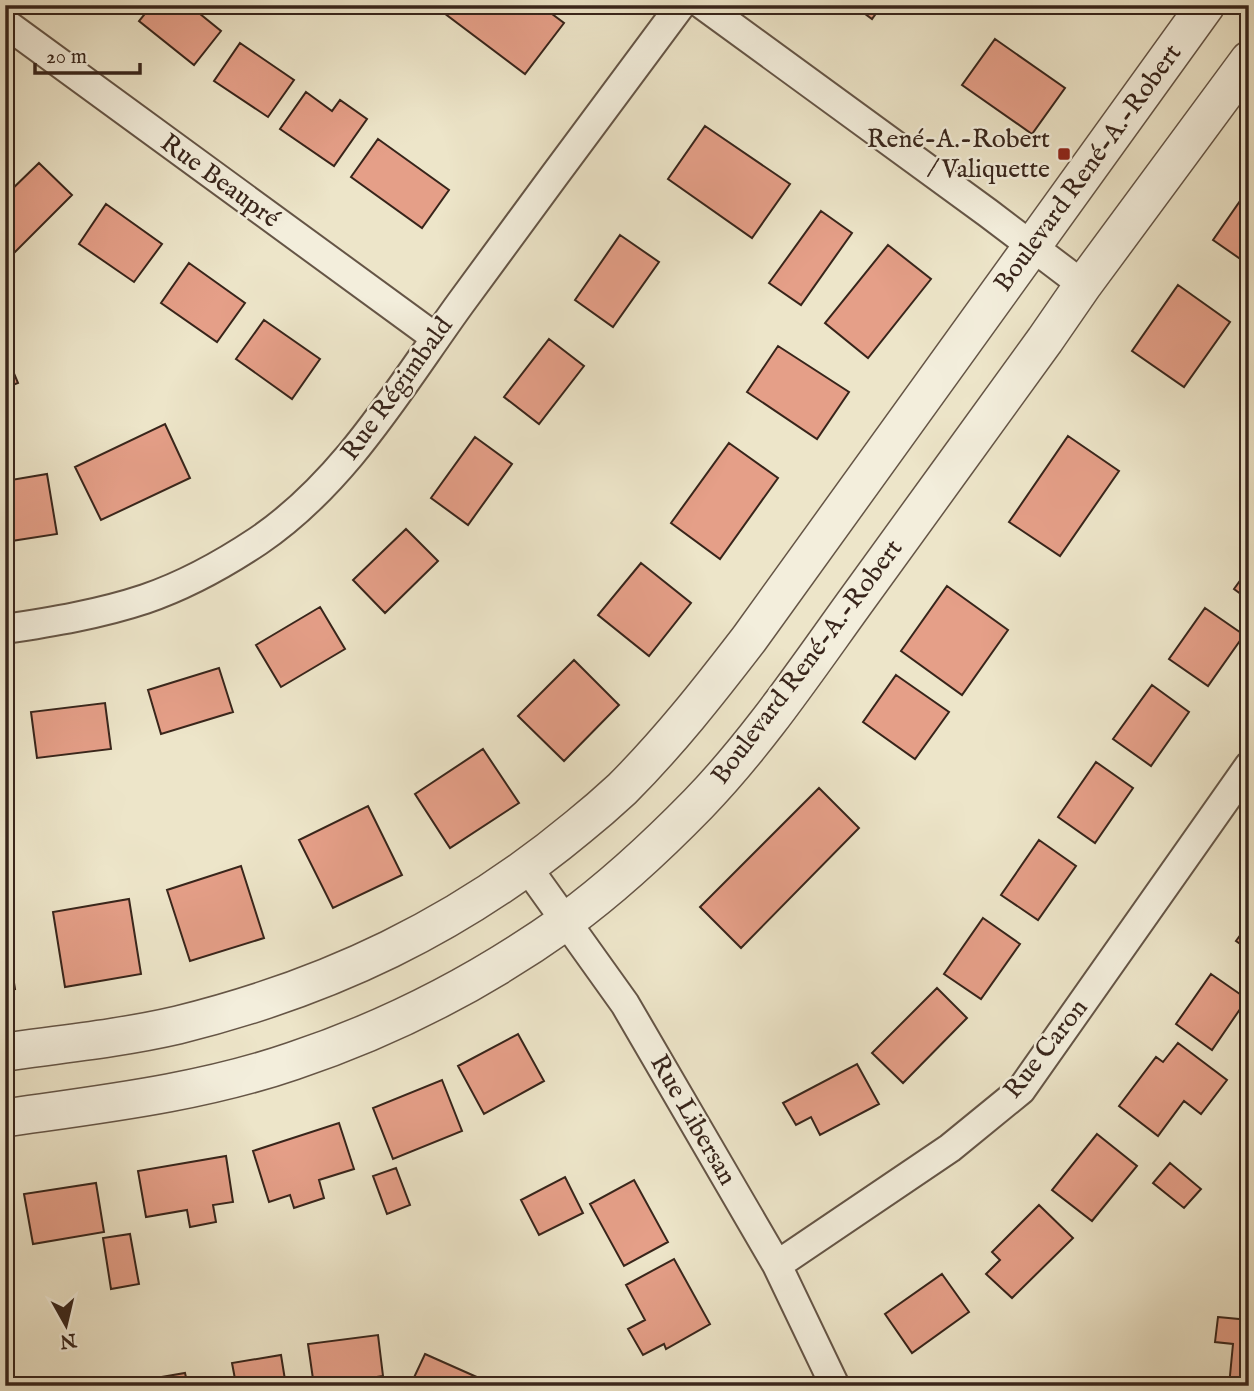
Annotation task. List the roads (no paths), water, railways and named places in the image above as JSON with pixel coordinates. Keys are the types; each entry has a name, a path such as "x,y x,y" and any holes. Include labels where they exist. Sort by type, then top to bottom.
{"street":[{"name":"Rue Régimbald","path":"5,629 67,619 146,599 218,565 260,540 295,513 345,463 681,5"},
{"path":"703,5 1083,285"},
{"name":"Boulevard René-A.-Robert","path":"5,1052 149,1031 210,1016 284,994 366,961 416,937 472,905 561,842 621,790 684,722 749,639 1206,5"},
{"name":"Rue Beaupré","path":"10,35 436,338"},
{"name":"Boulevard René-A.-Robert","path":"5,1118 184,1090 259,1072 358,1037 411,1013 482,975 566,921 602,892 699,802 748,748 1249,60"},
{"name":"Rue Caron","path":"777,1265 950,1148 1021,1090 1249,766"},
{"name":"Rue Libersan","path":"527,867 625,1004 777,1265 835,1386"}],"place":[{"name":"René-A.-Robert / Valiquette","path":"1064,154"}]}
